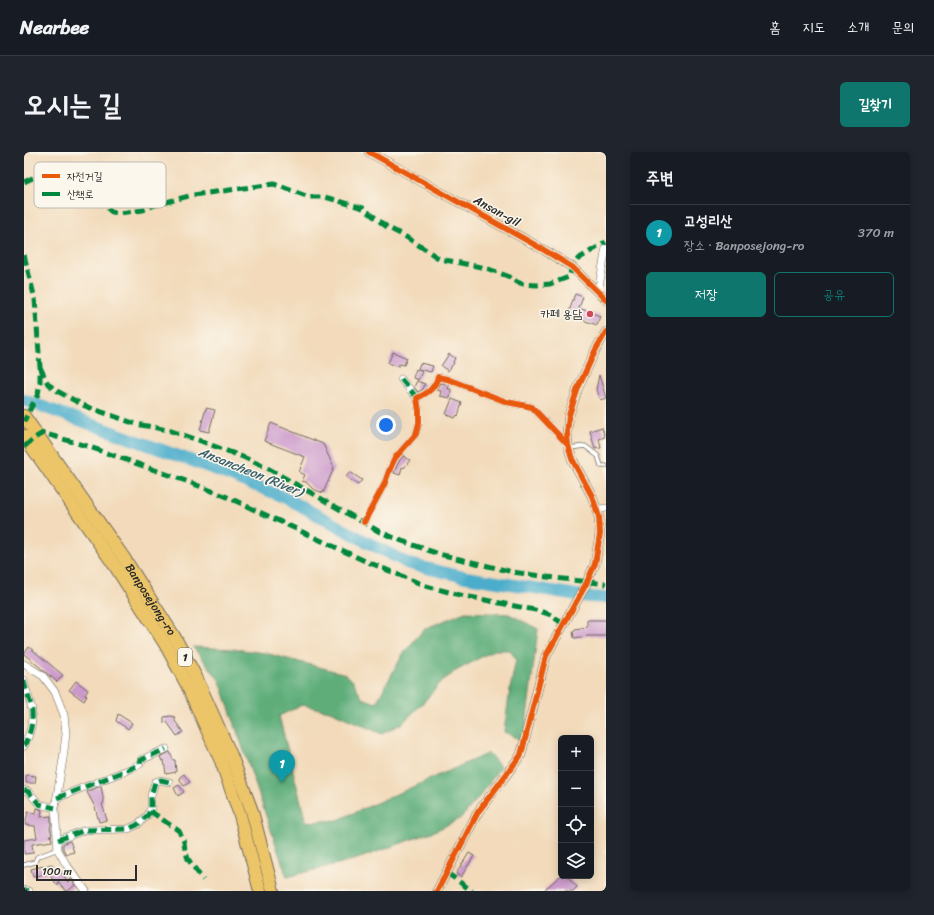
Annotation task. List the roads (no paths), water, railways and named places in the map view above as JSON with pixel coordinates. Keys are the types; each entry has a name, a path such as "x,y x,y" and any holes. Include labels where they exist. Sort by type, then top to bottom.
{"highway":[{"name":"Banposejong-ro","path":"24,416 42,451 165,644 187,685 221,761 240,815 260,891"},
{"name":"Banposejong-ro","path":"24,436 42,451 124,558 174,636 196,677 231,755 247,797 273,891"}],"street":[{"name":"Ansan-gil","path":"369,152 544,250 572,268 606,300"},
{"path":"598,292 606,248"},
{"path":"437,891 478,812 521,755 546,656 586,584 595,564 599,548 599,517 592,496 572,459 568,447 567,432 569,414 578,388 596,349 606,332"},
{"path":"417,398 432,389 436,384 438,377 447,379 507,402 532,407 568,447"},
{"path":"364,522 384,486 395,458 416,434 419,423 417,398 401,378"},
{"path":"596,510 606,508"},
{"path":"24,664 43,676 55,692 64,715 66,734 55,808 58,849 66,864 86,891"},
{"path":"24,680 31,705 32,716 29,736 24,746"},
{"path":"57,798 130,769 140,764 141,760 166,749"},
{"path":"58,840 85,830 128,829 137,825 148,815 151,808 151,796 155,782 161,780 169,782"},
{"path":"24,790 29,792 39,804 55,808"},
{"path":"24,890 29,891"}],"lane":[{"path":"568,447 585,446 598,456 601,466 606,466"},
{"path":"24,865 34,862 37,857 58,849"}],"waterway":[{"name":"Ansancheon (River)","path":"24,400 198,463 284,497 409,564 460,576 589,597 606,598"}],"place":[{"name":"카페 용담","path":"590,314"},
{"name":"고성리산","path":"282,783"}]}
